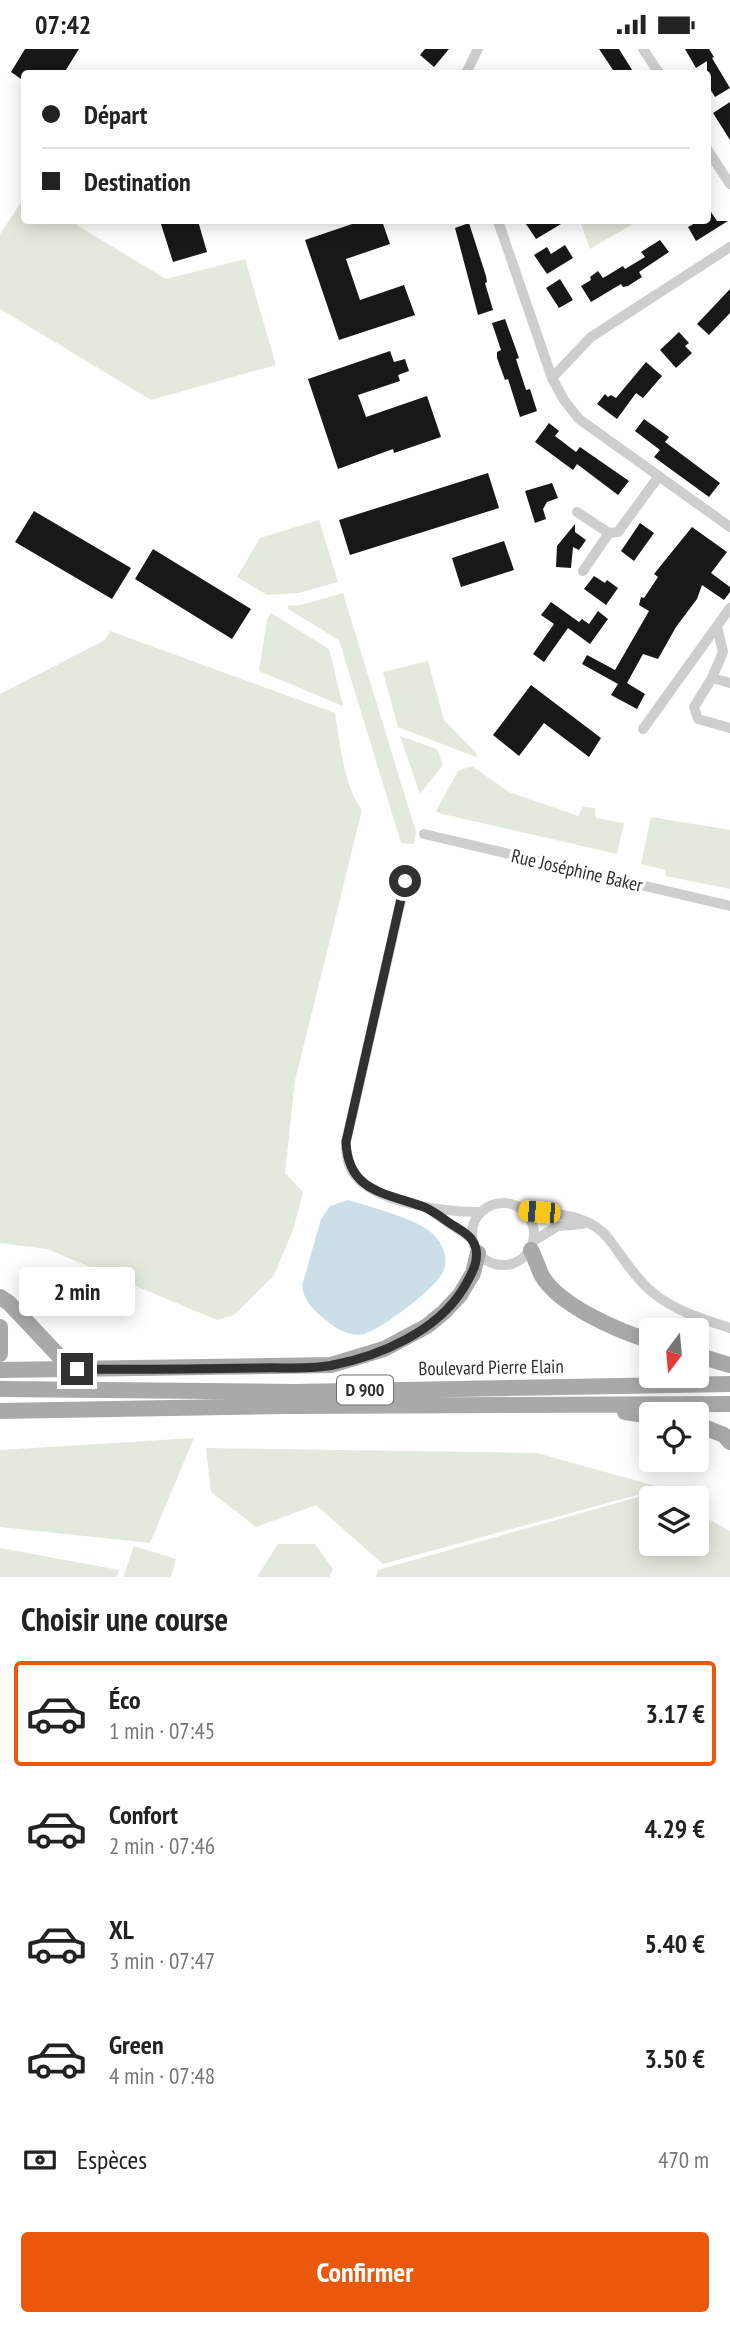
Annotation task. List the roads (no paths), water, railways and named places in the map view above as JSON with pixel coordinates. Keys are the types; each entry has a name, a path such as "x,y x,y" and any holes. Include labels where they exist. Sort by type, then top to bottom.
{"main road":[{"path":"533,1245 542,1276 554,1291 611,1327 639,1337"},
{"path":"0,1370 331,1366 374,1353 427,1326 444,1312 460,1295 473,1273 475,1246"},
{"path":"0,1297 9,1303 59,1356 77,1369"},
{"path":"0,1328 0,1355"},
{"path":"709,1359 730,1365"},
{"name":"Boulevard Pierre Elain","path":"0,1389 294,1392 730,1384"},
{"name":"Boulevard Pierre Elain","path":"0,1411 256,1406 730,1404"},
{"path":"581,1405 639,1414"},
{"path":"709,1430 724,1435 730,1442"}],"street":[{"path":"468,70 478,49"},
{"path":"643,49 657,70"},
{"path":"711,155 730,184"},
{"path":"499,224 552,378 564,400 579,419 730,527"},
{"path":"552,378 591,337 730,247"},
{"path":"577,512 609,533 618,532 659,476"},
{"path":"583,571 609,533"},
{"path":"643,729 730,608"},
{"path":"717,627 727,654 694,707 695,715 698,719 730,728"},
{"path":"712,678 730,683"},
{"name":"Rue Joséphine Baker","path":"424,834 730,906"},
{"path":"407,874 346,1142 347,1160 363,1184 381,1193 427,1208 481,1212"},
{"path":"475,1246 475,1220 489,1206 507,1203 524,1210 555,1213 590,1223 606,1235 650,1291 673,1307 730,1328"},
{"path":"427,1208 475,1246 484,1259 501,1266 518,1262 533,1245 558,1226 590,1223"},
{"path":"524,1210 533,1224 533,1245"}]}
